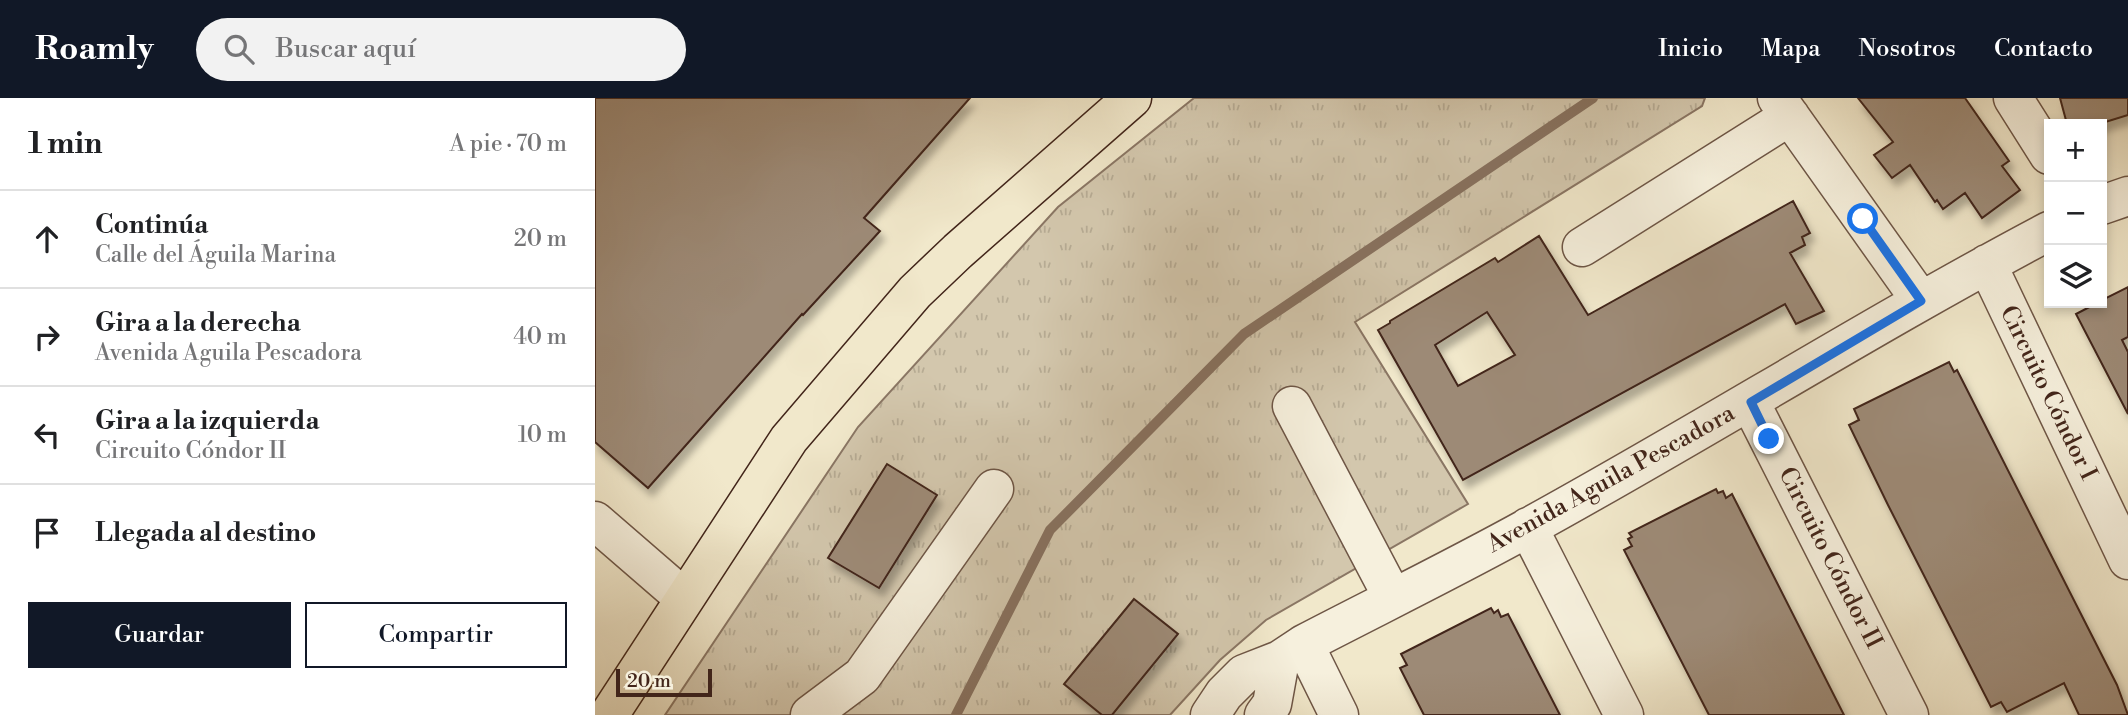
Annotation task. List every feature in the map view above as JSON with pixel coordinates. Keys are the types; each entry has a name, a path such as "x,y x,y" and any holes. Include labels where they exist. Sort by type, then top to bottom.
{"main road":[{"path":"609,715 789,439 915,292 1132,98"}],"street":[{"path":"2013,98 2044,147"},
{"path":"1582,247 1784,107 1921,301"},
{"path":"2107,203 2128,196"},
{"name":"Avenida Aguila Pescadora","path":"1210,715 1224,694 1244,674 1292,652 1528,527 1751,402 1921,301 2044,234"},
{"name":"Circuito Cóndor I","path":"1987,264 2128,560"},
{"name":"Circuito Cóndor II","path":"1751,402 1909,715"},
{"path":"1292,406 1393,598"},
{"path":"810,715 862,676 994,489"},
{"path":"595,521 684,598"},
{"path":"1528,527 1624,715"},
{"path":"1264,715 1272,704 1292,652"},
{"path":"1292,652 1339,715"}],"green space":[{"path":"1194,98 1705,98 1702,106 1355,322 1468,504 1266,620 1220,660 1170,715 665,715 858,427 1058,207"}],"building":[{"path":"595,98 970,98 864,218 880,231 802,314 648,488 595,442"},
{"path":"1858,98 1965,98 2009,161 2002,166 2020,190 1982,218 1965,193 1943,209 1937,200 1935,202 1910,165 1892,178 1874,155 1893,142"},
{"path":"2060,98 2128,98 2128,115 2107,122 2107,119 2066,119"},
{"path":"1793,201 1810,233 1802,237 1805,245 1790,253 1824,311 1796,324 1785,304 1463,480 1378,330 1495,258 1498,262 1539,236 1588,315","holes":["1487,312 1515,355 1458,386 1435,345"]},
{"path":"2128,287 2128,337 2122,340 2128,352 2128,414 2076,314 2087,308 2107,308 2107,298"},
{"path":"1949,362 1954,372 1957,370 2117,685 2128,715 2079,715 2064,683 2007,712 2001,702 1991,707 1888,505 1849,425 1859,420 1854,409"},
{"path":"887,464 937,495 879,588 828,558"},
{"path":"1716,489 1718,493 1723,491 1726,498 1732,494 1844,715 1709,715 1624,550 1632,546 1628,539 1632,537 1629,533"},
{"path":"1134,599 1178,634 1112,715 1102,715 1064,684"},
{"path":"1491,608 1494,613 1498,610 1501,617 1508,614 1560,715 1424,715 1400,668 1407,665 1401,654"}],"waterway":[{"path":"956,715 1050,530 1244,334 1593,98"}],"route":[{"path":"1769,439 1751,402 1921,301 1863,219"}]}
